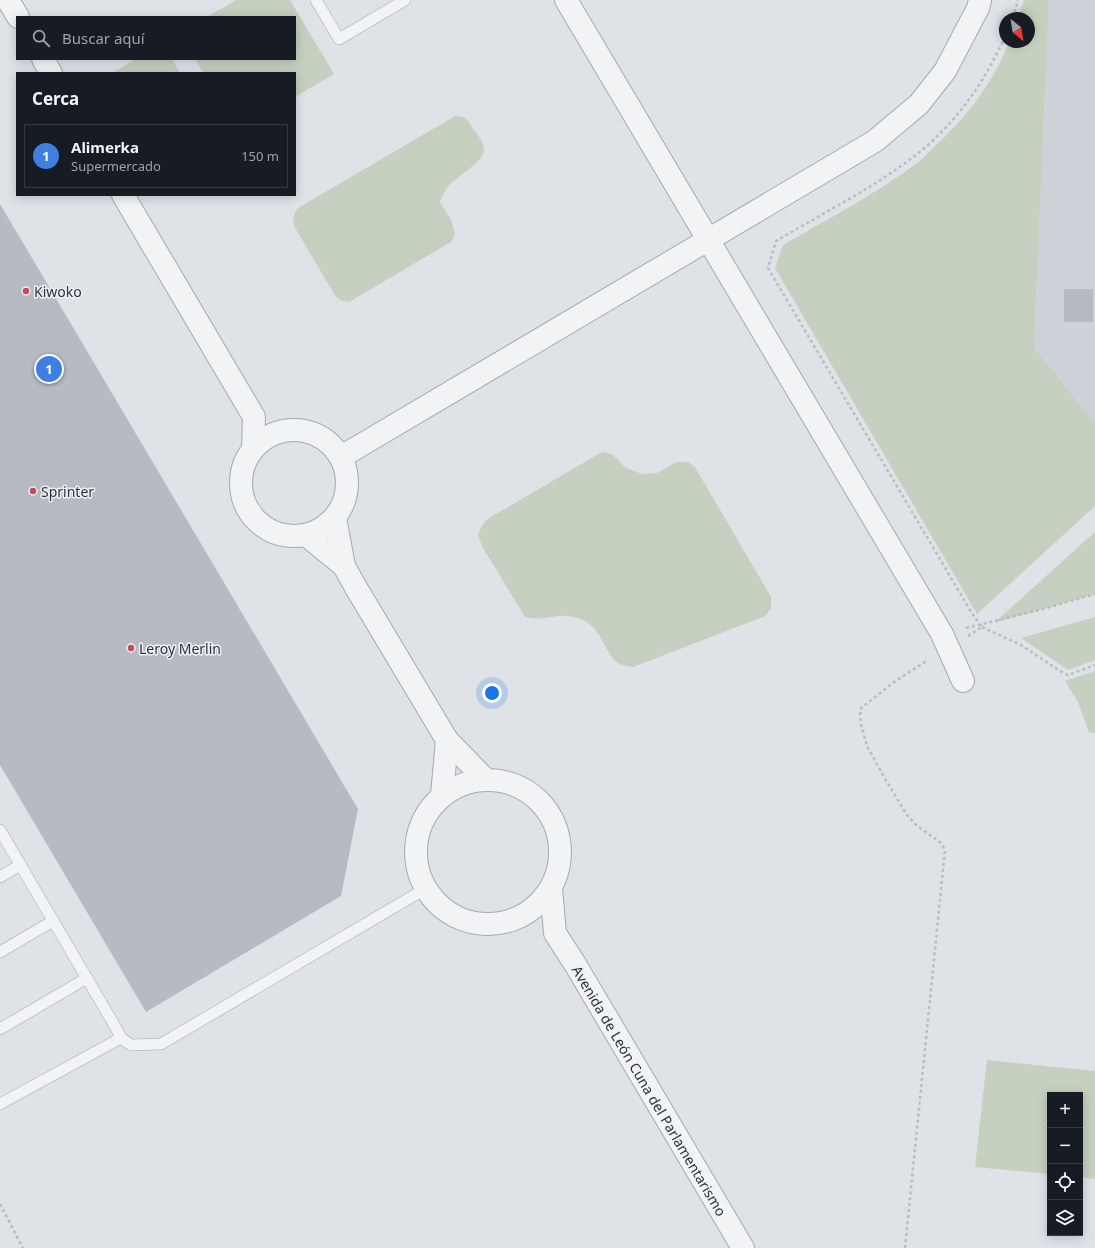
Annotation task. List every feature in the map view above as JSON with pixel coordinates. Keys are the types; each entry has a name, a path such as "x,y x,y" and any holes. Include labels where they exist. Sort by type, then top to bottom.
{"street":[{"path":"8,0 17,16"},
{"path":"566,0 942,634 963,682"},
{"path":"341,457 875,141 919,104 945,71 978,8 980,0"},
{"path":"44,60 51,72"},
{"path":"125,196 254,417 253,449"},
{"path":"254,417 282,431"},
{"path":"299,430 316,434 330,444 341,457 347,472 348,489 343,505 335,518 322,529 306,536 290,537 273,533 259,524 248,512 242,496 240,479 244,463 253,449 266,438 282,431 299,430"},
{"path":"335,518 344,566 447,740 486,780"},
{"path":"306,536 344,566"},
{"path":"442,795 447,740"},
{"name":"Avenida de León Cuna del Parlamentarismo","path":"486,780 509,782 530,793 546,809 557,829 561,850 558,870 551,889 538,905 518,919 496,925 472,924 450,915 432,900 420,880 415,857 417,834 426,813 442,795 463,784 486,780"},
{"name":"Avenida de León Cuna del Parlamentarismo","path":"551,889 555,932 743,1248"},
{"path":"518,919 555,932"}],"lane":[{"path":"316,0 339,39 405,0"},
{"path":"0,830 121,1038 131,1045 161,1044 425,889"},
{"path":"0,877 20,865"},
{"path":"0,952 53,921"},
{"path":"0,1029 87,978"},
{"path":"0,1104 121,1038"}],"path":[{"path":"1015,12 1018,0"},
{"path":"942,634 1043,609 1095,594"},
{"path":"982,627 1021,645 1068,675 1095,665"},
{"path":"0,1204 23,1248"}],"shaded area":[{"path":"1049,0 1095,0 1095,424 1034,347"}],"green space":[{"path":"236,0 290,0 334,74 296,96 296,72 202,72 196,60 296,60 296,16 209,16"},
{"path":"1024,0 1049,0 1034,347 1095,424 1095,506 977,614 775,268 783,245 849,207 921,160 957,125 987,86 1006,48 1035,48 1035,12 1020,12"},
{"path":"134,60 173,60 179,72 114,72"},
{"path":"455,116 462,117 468,121 481,140 484,148 481,158 449,185 440,202 452,221 454,237 451,242 349,302 342,301 336,297 295,228 294,218 298,208"},
{"path":"602,452 612,454 626,468 642,474 657,473 677,462 688,462 695,467 771,597 771,609 765,616 633,667 622,665 615,661 600,636 590,624 583,620 567,616 540,618 525,617 483,548 478,536 481,528 486,520"},
{"path":"1095,532 1095,594 994,623"},
{"path":"1095,617 1095,660 1068,670 1021,638"},
{"path":"1095,671 1095,733 1089,732 1078,702 1065,681"},
{"path":"987,1060 1095,1071 1095,1179 1083,1177 1083,1092 1047,1092 1047,1174 975,1167"}],"building":[{"name":"Leroy Merlin","path":"0,204 358,809 341,896 146,1012 0,765"},
{"path":"1064,289 1093,289 1093,322 1064,322"}],"place":[{"name":"Kiwoko","path":"26,291"},
{"name":"Alimerka","path":"49,369"},
{"name":"Sprinter","path":"33,491"},
{"name":"Leroy Merlin","path":"131,648"}]}
